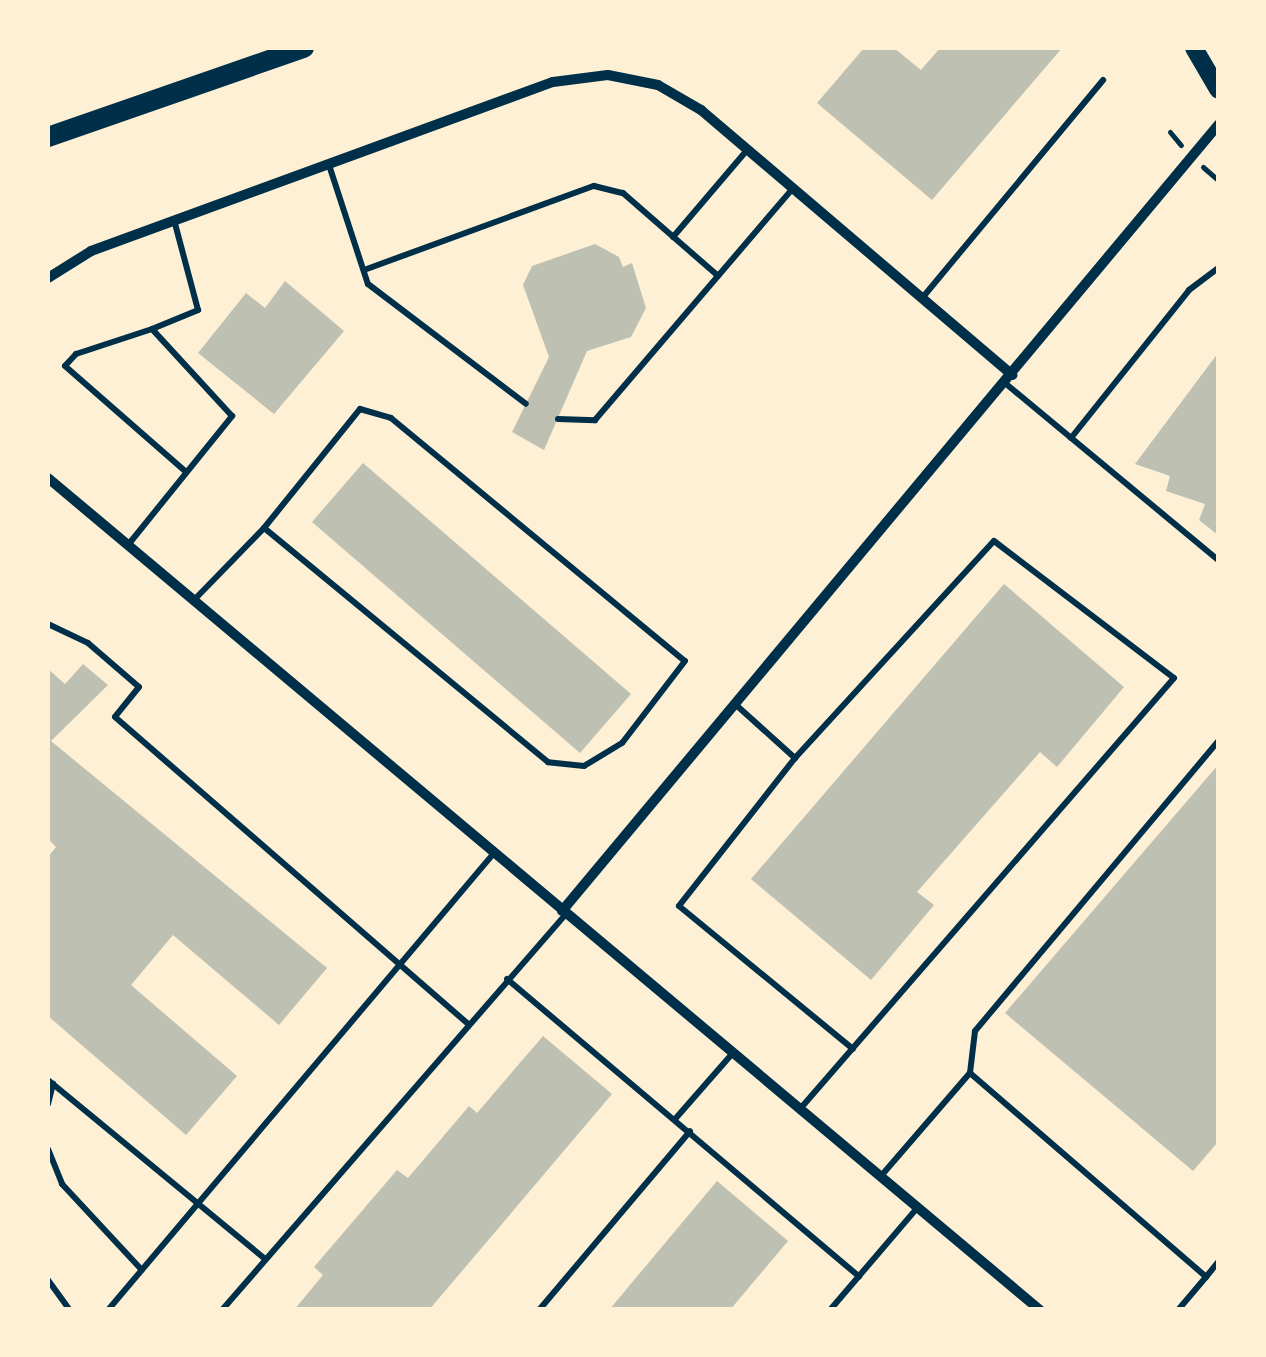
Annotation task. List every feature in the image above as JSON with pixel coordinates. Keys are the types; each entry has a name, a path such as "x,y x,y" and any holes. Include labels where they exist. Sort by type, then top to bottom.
{"highway":[{"path":"48,137 304,48"}],"main road":[{"path":"1194,48 1218,89"}],"street":[{"path":"48,278 91,251 174,220 553,82 608,74 658,85 701,110 922,298 1008,380"},
{"path":"564,912 1218,125"},
{"path":"48,478 1040,1310"}],"lane":[{"path":"922,298 1103,80"},
{"path":"673,237 748,150"},
{"path":"329,164 368,284 526,404"},
{"path":"364,270 594,186 622,193 718,276"},
{"path":"558,419 595,420 793,188"},
{"path":"174,220 198,310 76,354 65,366 186,472"},
{"path":"1072,438 1189,290 1218,268"},
{"path":"128,545 232,416 152,329"},
{"path":"1008,380 1218,560"},
{"path":"194,600 264,528 360,408 390,418 685,661 622,743 584,766 548,762 264,528"},
{"path":"800,1110 853,1050 1174,678 994,541 795,758 678,906 853,1050"},
{"path":"48,624 88,643 139,687 116,717 468,1024"},
{"path":"735,704 795,758"},
{"path":"880,1176 970,1073 975,1031 1218,740"},
{"path":"108,1310 494,853"},
{"path":"222,1310 564,912"},
{"path":"508,978 859,1276"},
{"path":"676,1118 733,1054"},
{"path":"970,1073 1206,1277"},
{"path":"50,1082 265,1260"},
{"path":"48,1104 50,1082"},
{"path":"540,1310 690,1131"},
{"path":"48,1149 62,1184 142,1270"},
{"path":"830,1310 918,1208"},
{"path":"1178,1310 1218,1262"},
{"path":"48,1280 70,1310"}],"building":[{"path":"864,48 894,48 921,70 940,48 1062,48 932,200 817,103"},
{"path":"595,244 619,257 623,267 632,263 646,308 631,337 587,351 544,450 512,432 549,357 523,285 532,266"},
{"path":"285,281 344,331 274,414 198,353 246,293 265,308"},
{"path":"1218,353 1218,535 1199,520 1205,504 1166,491 1170,476 1135,464"},
{"path":"363,463 631,694 580,753 312,522"},
{"path":"1004,584 1124,687 1057,767 1040,752 917,892 934,905 871,980 751,879"},
{"path":"83,664 108,685 51,741 327,968 279,1025 173,935 131,985 237,1076 186,1135 48,1016 48,857 56,847 48,839 48,669 65,684"},
{"path":"1218,765 1218,1142 1193,1171 1005,1013"},
{"path":"543,1036 612,1094 429,1310 294,1310 323,1275 314,1267 397,1170 408,1178 469,1106 477,1113"},
{"path":"717,1181 788,1241 730,1310 609,1310"}]}
